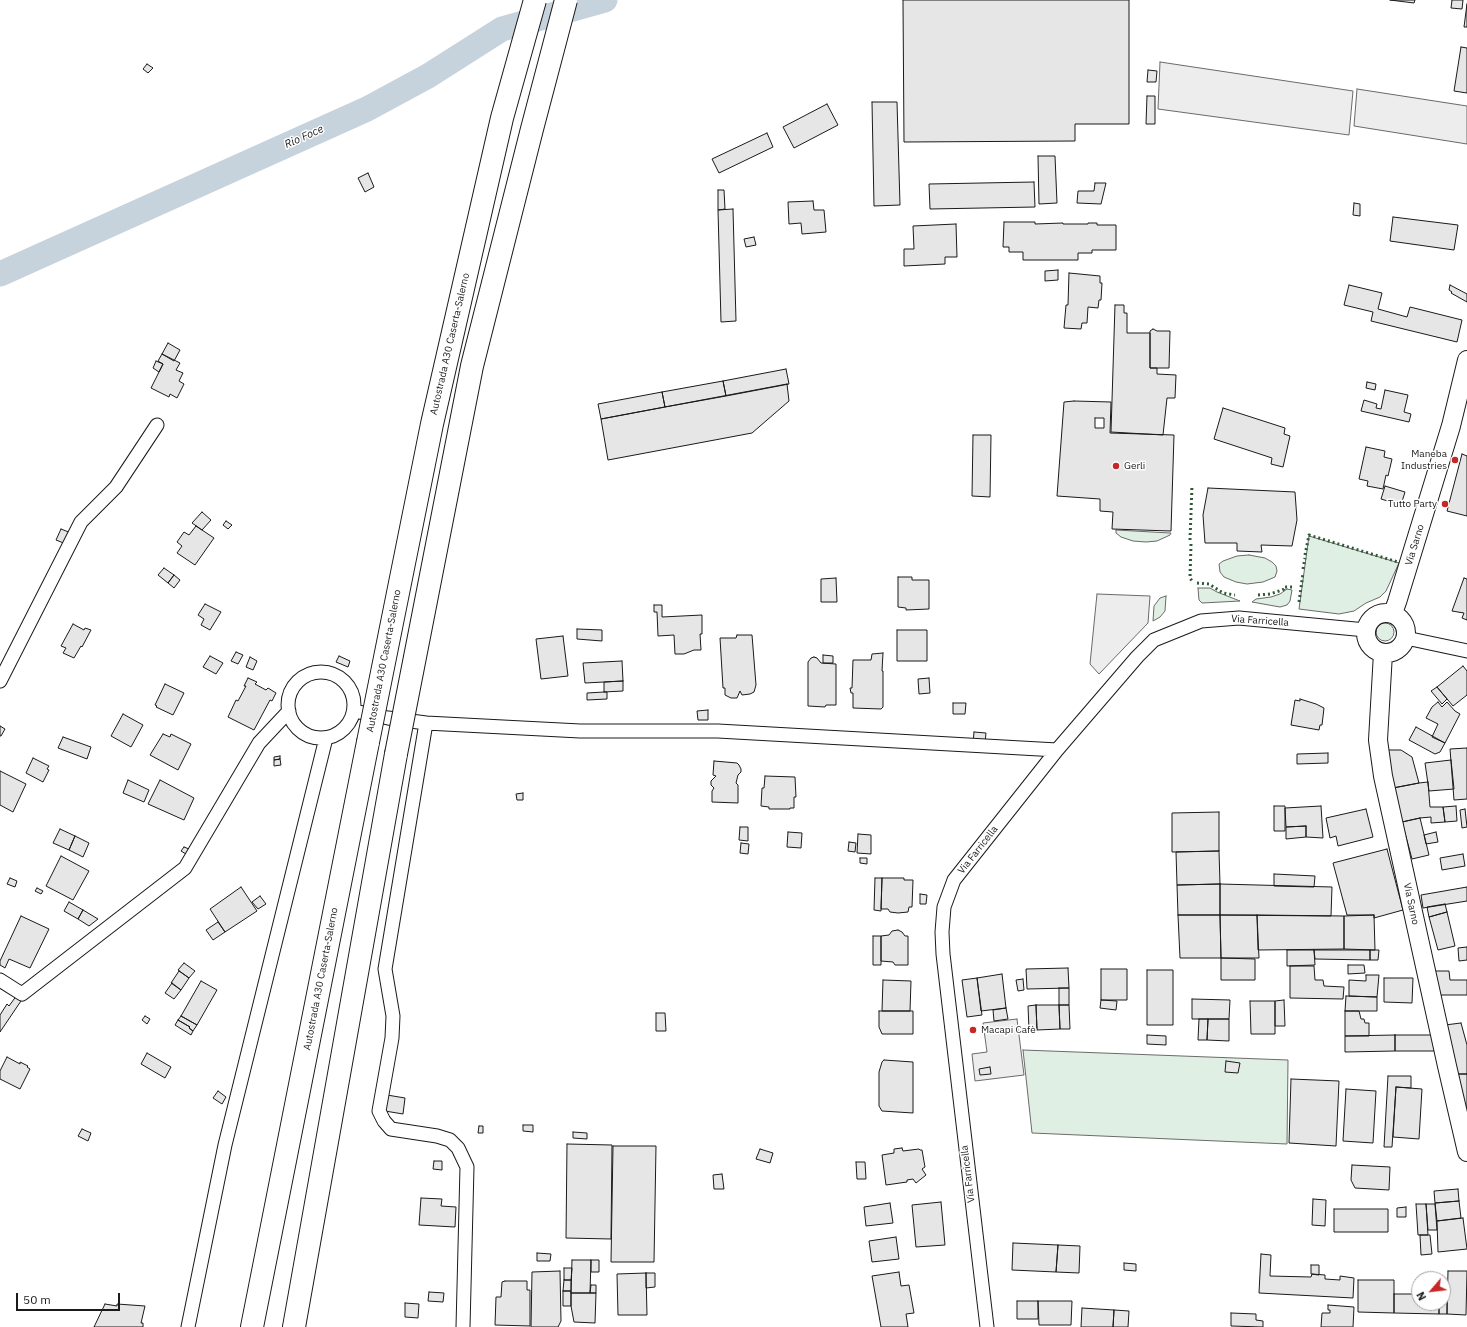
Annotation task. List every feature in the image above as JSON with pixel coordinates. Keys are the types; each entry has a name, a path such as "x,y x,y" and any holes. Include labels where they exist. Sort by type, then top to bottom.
{"highway":[{"name":"Autostrada A30 Caserta-Salerno","path":"252,1327 432,424 501,124 535,0"},
{"path":"294,1327 396,754 472,366 566,0"}],"main road":[{"name":"Via Sarno","path":"1393,613 1400,595 1451,426 1467,360"},
{"path":"1381,613 1393,613 1402,620 1406,632 1406,638 1395,651 1383,653 1377,651 1368,642 1366,630 1371,619 1375,615 1381,613"},
{"name":"Via Sarno","path":"1383,653 1378,740 1383,776 1448,1073 1467,1152"}],"street":[{"path":"0,681 81,522 116,487 156,425"},
{"name":"Via Farricella","path":"987,1327 942,954 944,907 954,880 1057,750 1137,657 1154,640 1201,621 1239,618 1366,630"},
{"path":"1406,638 1467,651"},
{"path":"319,672 330,673 340,678 348,686 353,696 354,711 346,728 337,735 326,738 311,736 298,729 292,721 288,700 292,690 299,680 308,674 319,672"},
{"path":"0,980 22,994 185,868 259,743 289,711"},
{"path":"354,711 388,718 426,723 580,731 718,731 1057,750"},
{"path":"426,723 385,969 393,1016 392,1038 379,1111 384,1121 391,1129 437,1136 450,1140 458,1148 467,1166 462,1327"},
{"path":"188,1327 225,1145 326,738"}],"green space":[{"path":"1116,530 1171,533 1170,535 1157,541 1146,542 1133,541 1121,537 1116,533"},
{"path":"1309,536 1399,563 1386,591 1380,597 1366,603 1354,611 1339,614 1299,609"},
{"path":"1249,555 1265,558 1272,562 1276,566 1277,571 1275,577 1263,582 1247,584 1236,582 1224,577 1220,572 1219,564 1223,561 1237,556"},
{"path":"1198,588 1210,588 1240,601 1202,603 1199,600"},
{"path":"1287,589 1292,590 1290,601 1287,605 1280,607 1252,602 1256,599 1280,594"},
{"path":"1166,596 1165,611 1160,617 1153,621 1154,606 1160,598"},
{"path":"1385,623 1391,626 1394,632 1391,638 1385,641 1379,638 1376,632 1379,626"},
{"path":"1023,1050 1288,1060 1287,1144 1032,1133"}],"shaded area":[{"path":"1160,62 1353,91 1349,135 1158,109"},
{"path":"1357,89 1467,106 1467,144 1354,126"},
{"path":"1097,594 1150,596 1148,623 1099,674 1090,664"},
{"path":"1017,1019 1024,1075 975,1081 972,1054 987,1052 983,1023"}],"building":[{"path":"903,0 1129,0 1129,124 1075,124 1075,141 904,142"},
{"path":"1390,0 1415,0 1414,3"},
{"path":"1452,0 1463,0 1462,9 1451,8"},
{"path":"1467,4 1467,27 1464,27"},
{"path":"1461,47 1467,48 1467,93 1454,91"},
{"path":"147,64 153,68 148,73 143,69"},
{"path":"1148,70 1157,71 1156,82 1147,82"},
{"path":"1147,96 1155,96 1155,124 1146,124"},
{"path":"872,102 897,102 900,205 874,206"},
{"path":"827,104 838,125 794,148 783,127"},
{"path":"767,133 773,147 719,173 712,159"},
{"path":"1038,156 1055,156 1057,203 1039,204"},
{"path":"368,173 374,187 365,192 358,178"},
{"path":"1034,182 1035,207 930,209 929,184"},
{"path":"1095,183 1106,183 1101,204 1077,203 1078,191 1094,191"},
{"path":"718,190 724,190 725,209 718,210"},
{"path":"813,201 814,210 824,210 826,232 802,234 801,223 789,224 788,202"},
{"path":"1354,203 1360,204 1360,216 1353,215"},
{"path":"733,209 736,321 721,322 718,210"},
{"path":"1393,217 1458,225 1454,250 1390,241"},
{"path":"1004,222 1035,222 1035,224 1097,223 1097,225 1116,225 1116,250 1092,250 1092,253 1078,253 1078,260 1023,260 1023,252 1009,252 1009,247 1003,247"},
{"path":"956,224 957,257 945,257 945,264 904,266 904,249 914,249 913,226"},
{"path":"754,237 756,245 746,247 744,239"},
{"path":"1058,270 1058,280 1045,281 1045,271"},
{"path":"1069,273 1100,276 1100,283 1102,283 1101,300 1099,300 1098,308 1088,307 1087,323 1082,323 1081,329 1064,328 1066,305 1068,305"},
{"path":"1349,285 1382,293 1378,309 1407,317 1410,307 1462,320 1457,342 1371,321 1373,312 1344,305"},
{"path":"1450,285 1467,294 1467,302 1451,293 1452,292 1449,290"},
{"path":"1115,305 1124,305 1124,313 1127,313 1127,333 1150,333 1150,368 1157,368 1157,374 1176,375 1175,398 1167,398 1163,435 1111,432"},
{"path":"1153,329 1157,331 1170,331 1169,368 1150,368 1150,331"},
{"path":"168,343 180,350 174,361 162,354"},
{"path":"162,354 180,363 176,370 183,373 179,381 184,384 177,398 170,394 169,397 151,388 163,364 158,361"},
{"path":"156,361 163,364 159,372 153,368"},
{"path":"786,369 789,384 726,396 723,381"},
{"path":"723,381 726,396 665,407 662,392"},
{"path":"1367,382 1376,384 1375,390 1366,388"},
{"path":"787,384 789,401 752,433 608,460 601,419"},
{"path":"1385,390 1408,395 1404,412 1411,414 1409,422 1361,411 1364,400 1377,404 1376,408 1381,409"},
{"path":"662,392 665,407 601,419 598,404"},
{"name":"Gerli","path":"1064,402 1111,402 1110,433 1174,435 1171,531 1112,529 1113,512 1100,511 1100,499 1057,496"},
{"path":"1223,408 1285,428 1284,434 1290,436 1283,467 1271,464 1272,458 1214,439"},
{"path":"1095,418 1104,418 1104,428 1095,428"},
{"path":"973,435 991,435 990,497 972,496"},
{"path":"1366,447 1385,451 1384,457 1392,459 1383,489 1367,486 1368,481 1359,479"},
{"path":"1462,454 1467,456 1467,516 1447,511"},
{"path":"1385,486 1405,492 1401,505 1381,499"},
{"path":"1208,488 1295,492 1297,520 1292,546 1261,545 1262,552 1237,551 1237,543 1205,543 1203,515"},
{"path":"202,512 211,520 202,530 192,523"},
{"path":"226,521 232,525 228,529 223,525"},
{"path":"196,526 214,538 195,565 177,553 182,546 177,542 184,532 189,535"},
{"path":"61,529 71,533 66,544 56,540"},
{"path":"164,568 174,575 168,583 158,575"},
{"path":"174,575 180,580 174,588 168,583"},
{"path":"898,577 912,577 912,580 929,580 929,609 906,610 906,608 898,607"},
{"path":"836,578 837,602 821,602 821,579"},
{"path":"1464,578 1467,579 1467,620 1462,618 1464,613 1452,611"},
{"path":"205,604 221,612 210,630 201,625 204,619 198,615"},
{"path":"654,605 662,605 662,617 702,615 702,634 700,634 701,650 694,650 684,654 675,654 674,635 658,636 657,612 654,612"},
{"path":"73,624 84,630 85,628 91,630 74,658 63,653 66,648 61,646"},
{"path":"577,629 602,630 602,641 577,639"},
{"path":"897,630 927,630 927,661 897,661"},
{"path":"737,635 752,635 756,685 754,692 742,695 740,691 737,698 731,698 725,695 725,688 723,688 720,638 736,638"},
{"path":"563,636 568,676 541,679 536,639"},
{"path":"236,652 243,655 238,664 231,661"},
{"path":"883,653 883,707 881,709 853,708 853,693 851,693 850,688 852,688 853,660 871,660 872,654"},
{"path":"823,655 833,656 833,663 823,663"},
{"path":"210,656 223,663 216,674 203,667"},
{"path":"339,656 350,661 348,667 336,662"},
{"path":"250,657 257,661 253,670 246,667"},
{"path":"814,657 821,663 836,664 836,705 826,705 825,707 808,706 808,662"},
{"path":"622,661 623,681 585,683 583,663"},
{"path":"1463,666 1467,671 1467,695 1453,706 1437,687"},
{"path":"248,678 257,682 255,684 266,690 268,688 276,693 272,701 270,700 254,730 228,717 236,700 238,701 246,686 244,686"},
{"path":"929,678 930,693 919,694 918,679"},
{"path":"623,681 623,691 604,692 604,682"},
{"path":"165,684 184,693 173,715 156,707 157,706 155,705"},
{"path":"1437,687 1447,699 1442,704 1431,691"},
{"path":"607,692 607,699 587,700 587,693"},
{"path":"1300,699 1324,708 1322,725 1320,725 1319,730 1291,725 1295,700 1300,701"},
{"path":"1438,702 1442,707 1447,702 1460,714 1445,743 1432,737 1438,724 1426,718 1432,707"},
{"path":"953,703 966,703 965,714 953,714"},
{"path":"708,710 708,720 698,720 697,711"},
{"path":"123,714 143,725 131,747 111,736"},
{"path":"0,726 5,729 1,736 0,736"},
{"path":"1416,727 1445,743 1440,752 1435,754 1409,740"},
{"path":"974,732 986,733 985,743 973,743"},
{"path":"163,734 170,737 171,734 191,744 178,770 150,755"},
{"path":"63,737 91,747 87,759 58,748"},
{"path":"1467,748 1467,799 1454,800 1450,749"},
{"path":"1386,750 1401,750 1412,757 1419,783 1393,788"},
{"path":"1328,753 1328,763 1297,764 1297,754"},
{"path":"280,756 280,759 274,760 274,757"},
{"path":"33,758 49,766 47,769 49,770 43,782 26,773"},
{"path":"280,759 281,765 274,766 274,760"},
{"path":"1451,760 1454,789 1429,791 1425,763"},
{"path":"714,761 737,763 739,765 741,772 738,775 736,783 738,785 738,803 712,802 712,791 714,788 711,785 711,781 716,776 713,775"},
{"path":"0,771 26,784 13,812 0,805"},
{"path":"765,776 795,777 796,797 794,797 794,808 769,809 769,807 761,806 762,788 764,788"},
{"path":"128,780 149,790 144,802 123,793"},
{"path":"160,780 194,798 184,820 148,804"},
{"path":"1428,782 1430,807 1443,807 1445,822 1431,823 1431,817 1402,822 1393,788"},
{"path":"523,793 523,800 517,800 516,794"},
{"path":"1274,806 1285,806 1285,831 1274,831"},
{"path":"1321,806 1323,838 1306,837 1306,826 1286,827 1285,808"},
{"path":"1456,806 1457,821 1445,822 1443,807"},
{"path":"1366,809 1373,837 1338,846 1336,836 1330,838 1326,818"},
{"path":"1465,809 1467,827 1462,828 1460,810"},
{"path":"1219,812 1219,851 1172,852 1172,813"},
{"path":"1420,818 1429,855 1412,859 1402,822"},
{"path":"1306,826 1306,837 1286,839 1286,827"},
{"path":"740,827 748,827 748,841 739,840"},
{"path":"60,829 75,836 69,850 53,843"},
{"path":"788,832 802,833 801,848 787,847"},
{"path":"1436,832 1438,842 1426,844 1424,835"},
{"path":"858,834 871,835 871,854 857,853"},
{"path":"75,836 89,843 83,857 69,850"},
{"path":"849,842 856,843 855,852 848,851"},
{"path":"741,843 749,844 748,854 740,853"},
{"path":"184,847 189,849 186,854 181,851"},
{"path":"1387,849 1403,910 1374,918 1374,915 1347,915 1333,863"},
{"path":"1219,851 1220,884 1177,885 1176,852"},
{"path":"1463,854 1465,866 1442,870 1440,858"},
{"path":"61,856 89,871 73,900 46,886"},
{"path":"860,858 867,858 867,864 860,863"},
{"path":"1274,874 1315,876 1314,887 1274,886"},
{"path":"10,878 17,881 15,887 7,884"},
{"path":"875,878 882,878 881,911 874,910"},
{"path":"882,878 904,878 904,880 913,880 912,907 909,907 908,912 898,913 890,912 888,909 881,909"},
{"path":"1220,884 1332,887 1331,916 1220,915"},
{"path":"1220,884 1220,915 1178,915 1177,885"},
{"path":"241,887 257,911 225,932 210,909"},
{"path":"1467,887 1467,901 1423,908 1421,895"},
{"path":"37,888 43,891 41,894 35,891"},
{"path":"920,894 927,895 926,904 920,904"},
{"path":"260,896 266,904 258,909 252,902"},
{"path":"69,902 83,910 78,919 64,911"},
{"path":"1445,904 1447,912 1429,917 1427,907"},
{"path":"83,910 98,919 89,926 78,919"},
{"path":"1447,912 1455,946 1438,950 1429,917"},
{"path":"1178,915 1220,915 1221,958 1180,958"},
{"path":"1220,915 1257,915 1259,958 1221,958"},
{"path":"1257,915 1344,916 1344,949 1258,950"},
{"path":"1374,915 1375,950 1344,949 1344,916"},
{"path":"21,916 49,929 30,968 9,959 5,968 0,965 0,961"},
{"path":"218,922 225,932 213,940 206,930"},
{"path":"898,930 905,936 908,936 908,965 895,965 893,962 881,961 881,936 889,935 892,931"},
{"path":"873,936 881,936 881,965 873,965"},
{"path":"1467,947 1467,960 1459,961 1458,948"},
{"path":"1287,950 1314,950 1315,965 1287,966"},
{"path":"1314,950 1370,950 1370,960 1315,959"},
{"path":"1370,950 1379,950 1378,960 1370,960"},
{"path":"1221,958 1255,959 1255,980 1221,980"},
{"path":"184,963 195,971 189,978 178,970"},
{"path":"1348,965 1364,965 1365,973 1348,974"},
{"path":"1290,966 1314,966 1315,980 1323,980 1324,986 1344,987 1343,999 1290,998"},
{"path":"1068,968 1069,988 1027,989 1026,969"},
{"path":"1101,969 1127,969 1127,1000 1101,1000"},
{"path":"1147,970 1173,970 1173,1025 1147,1025"},
{"path":"179,971 189,978 181,990 171,983"},
{"path":"1435,971 1449,971 1450,980 1467,980 1467,995 1440,995"},
{"path":"1002,974 1006,1008 981,1011 977,978"},
{"path":"1366,975 1379,975 1377,997 1349,996 1349,980 1366,981"},
{"path":"977,978 982,1015 967,1017 962,980"},
{"path":"1384,978 1413,978 1412,1003 1384,1002"},
{"path":"1023,979 1024,990 1018,991 1016,980"},
{"path":"883,980 911,981 910,1011 882,1011"},
{"path":"201,981 217,990 197,1025 181,1016"},
{"path":"172,983 181,990 174,999 165,993"},
{"path":"1059,988 1069,988 1069,1005 1059,1005"},
{"path":"17,995 23,998 0,1032 0,1015 7,1004 9,1006"},
{"path":"1346,996 1377,997 1377,1011 1345,1011"},
{"path":"1192,999 1230,1000 1229,1019 1192,1019"},
{"path":"1101,1000 1117,1001 1116,1010 1100,1008"},
{"path":"1284,1000 1285,1026 1275,1026 1275,1001"},
{"path":"1250,1001 1275,1001 1275,1034 1251,1034"},
{"path":"1036,1005 1037,1030 1029,1030 1028,1006"},
{"path":"1036,1005 1059,1005 1060,1029 1037,1030"},
{"path":"1059,1005 1069,1005 1070,1029 1060,1029"},
{"path":"1006,1008 1008,1019 994,1021 993,1010"},
{"path":"879,1011 913,1011 913,1034 882,1034 879,1027"},
{"path":"1345,1011 1359,1011 1361,1019 1364,1019 1365,1023 1369,1023 1369,1036 1345,1036"},
{"path":"656,1013 665,1013 666,1031 656,1031"},
{"path":"145,1016 150,1019 147,1024 142,1020"},
{"path":"181,1016 197,1025 193,1031 189,1028 190,1027 178,1020"},
{"path":"1199,1019 1208,1019 1207,1040 1198,1040"},
{"path":"1208,1019 1229,1019 1229,1041 1207,1040"},
{"path":"178,1020 190,1027 189,1028 193,1031 191,1035 175,1025"},
{"path":"1461,1023 1467,1045 1467,1074 1457,1074 1445,1025"},
{"path":"1147,1035 1166,1036 1166,1045 1147,1044"},
{"path":"1395,1035 1395,1051 1345,1052 1345,1036"},
{"path":"1395,1035 1434,1035 1437,1051 1395,1051"},
{"path":"147,1053 171,1067 165,1078 141,1064"},
{"path":"7,1057 20,1064 20,1062 28,1066 27,1067 30,1069 20,1089 0,1079 0,1071"},
{"path":"884,1060 913,1062 913,1113 882,1111 879,1106 879,1072"},
{"path":"1226,1061 1240,1063 1238,1073 1225,1072"},
{"path":"990,1067 991,1074 980,1075 979,1069"},
{"path":"1457,1074 1467,1074 1467,1114"},
{"path":"1388,1076 1411,1076 1411,1088 1396,1087 1392,1147 1384,1147"},
{"path":"1291,1079 1339,1081 1336,1146 1289,1143"},
{"path":"1396,1087 1422,1089 1419,1139 1393,1137"},
{"path":"1346,1089 1376,1091 1373,1143 1343,1141"},
{"path":"218,1091 226,1097 222,1104 213,1098"},
{"path":"387,1095 405,1098 403,1114 385,1111"},
{"path":"523,1125 533,1125 533,1132 523,1131"},
{"path":"479,1126 483,1126 483,1133 478,1133"},
{"path":"82,1129 91,1133 88,1141 78,1136"},
{"path":"573,1132 587,1133 587,1139 573,1138"},
{"path":"567,1144 612,1145 611,1239 566,1238"},
{"path":"613,1146 656,1146 654,1262 611,1262"},
{"path":"902,1148 903,1151 922,1150 925,1167 922,1169 926,1175 916,1183 913,1179 907,1180 907,1182 886,1185 882,1155 894,1153 894,1149"},
{"path":"760,1149 773,1153 770,1163 756,1159"},
{"path":"434,1161 442,1161 442,1170 433,1169"},
{"path":"856,1162 865,1162 866,1179 857,1179"},
{"path":"1352,1165 1390,1167 1389,1190 1355,1188 1351,1180"},
{"path":"722,1174 724,1189 714,1189 713,1175"},
{"path":"1458,1189 1459,1201 1435,1203 1434,1191"},
{"path":"421,1198 442,1199 441,1206 456,1207 455,1227 419,1225"},
{"path":"1313,1199 1326,1200 1325,1226 1312,1225"},
{"path":"1459,1201 1461,1218 1437,1221 1435,1203"},
{"path":"941,1202 945,1245 916,1247 912,1205"},
{"path":"890,1203 893,1223 866,1226 864,1207"},
{"path":"1416,1204 1426,1204 1428,1235 1418,1235"},
{"path":"1426,1204 1435,1204 1437,1230 1428,1230"},
{"path":"1406,1207 1406,1217 1397,1217 1397,1208"},
{"path":"1334,1209 1388,1209 1388,1232 1334,1232"},
{"path":"1463,1218 1467,1249 1438,1252 1437,1221"},
{"path":"1420,1235 1430,1235 1432,1254 1421,1255"},
{"path":"896,1237 899,1259 872,1262 869,1241"},
{"path":"1013,1243 1058,1245 1056,1272 1012,1270"},
{"path":"1058,1245 1080,1246 1079,1273 1056,1272"},
{"path":"537,1253 551,1254 550,1261 537,1261"},
{"path":"1261,1254 1271,1255 1270,1276 1311,1277 1312,1274 1325,1275 1325,1279 1340,1280 1340,1276 1354,1278 1353,1298 1259,1293"},
{"path":"572,1260 591,1260 590,1293 571,1293"},
{"path":"591,1260 599,1260 599,1272 591,1272"},
{"path":"1124,1263 1136,1264 1136,1271 1124,1270"},
{"path":"1311,1265 1319,1265 1319,1275 1311,1274"},
{"path":"564,1268 572,1268 571,1280 564,1280"},
{"path":"560,1271 561,1321 558,1327 531,1327 532,1272"},
{"path":"1451,1271 1467,1271 1466,1315 1447,1314 1447,1311 1451,1311"},
{"path":"899,1272 901,1286 909,1285 914,1313 906,1314 908,1327 881,1327 872,1276"},
{"path":"646,1273 655,1273 655,1287 646,1288"},
{"path":"646,1273 647,1315 618,1315 617,1274"},
{"path":"564,1280 571,1280 571,1291 563,1291"},
{"path":"1358,1280 1394,1280 1394,1313 1358,1312"},
{"path":"527,1281 527,1290 530,1290 530,1326 495,1325 496,1297 501,1297 502,1282"},
{"path":"591,1285 596,1285 596,1293 590,1293"},
{"path":"563,1291 571,1291 571,1306 563,1306"},
{"path":"429,1292 444,1293 443,1302 428,1301"},
{"path":"571,1293 596,1293 595,1323 574,1322 571,1306"},
{"path":"1394,1294 1411,1294 1411,1311 1439,1311 1439,1314 1394,1313"},
{"path":"1017,1301 1038,1301 1038,1319 1017,1319"},
{"path":"1038,1301 1072,1301 1071,1325 1039,1325"},
{"path":"405,1303 419,1304 418,1318 405,1317"},
{"path":"105,1304 117,1306 117,1304 145,1306 141,1323 143,1323 143,1327 94,1327"},
{"path":"1328,1305 1354,1307 1353,1327 1321,1327 1322,1313 1330,1313 1330,1310 1328,1310"},
{"path":"1082,1308 1114,1310 1113,1327 1081,1327"},
{"path":"1114,1310 1129,1311 1128,1327 1113,1327"},
{"path":"1439,1311 1447,1311 1447,1314 1439,1314"},
{"path":"1231,1313 1256,1314 1256,1320 1263,1321 1263,1327 1231,1326"}],"waterway":[{"name":"Rio Foce","path":"0,274 367,109 428,76 502,29 605,0"}],"hedge":[{"path":"1190,540 1192,485"},
{"path":"1305,555 1309,535 1398,562"},
{"path":"1191,544 1190,578 1192,581"},
{"path":"1303,569 1305,558"},
{"path":"1299,602 1303,573"},
{"path":"1197,583 1209,584 1223,593 1235,595"},
{"path":"1258,595 1270,594 1282,590 1284,587 1293,587"}],"place":[{"name":"Maneba Industries","path":"1455,460"},
{"name":"Gerli","path":"1116,466"},
{"name":"Tutto Party","path":"1445,504"},
{"name":"Macapi Cafè","path":"973,1030"}]}
